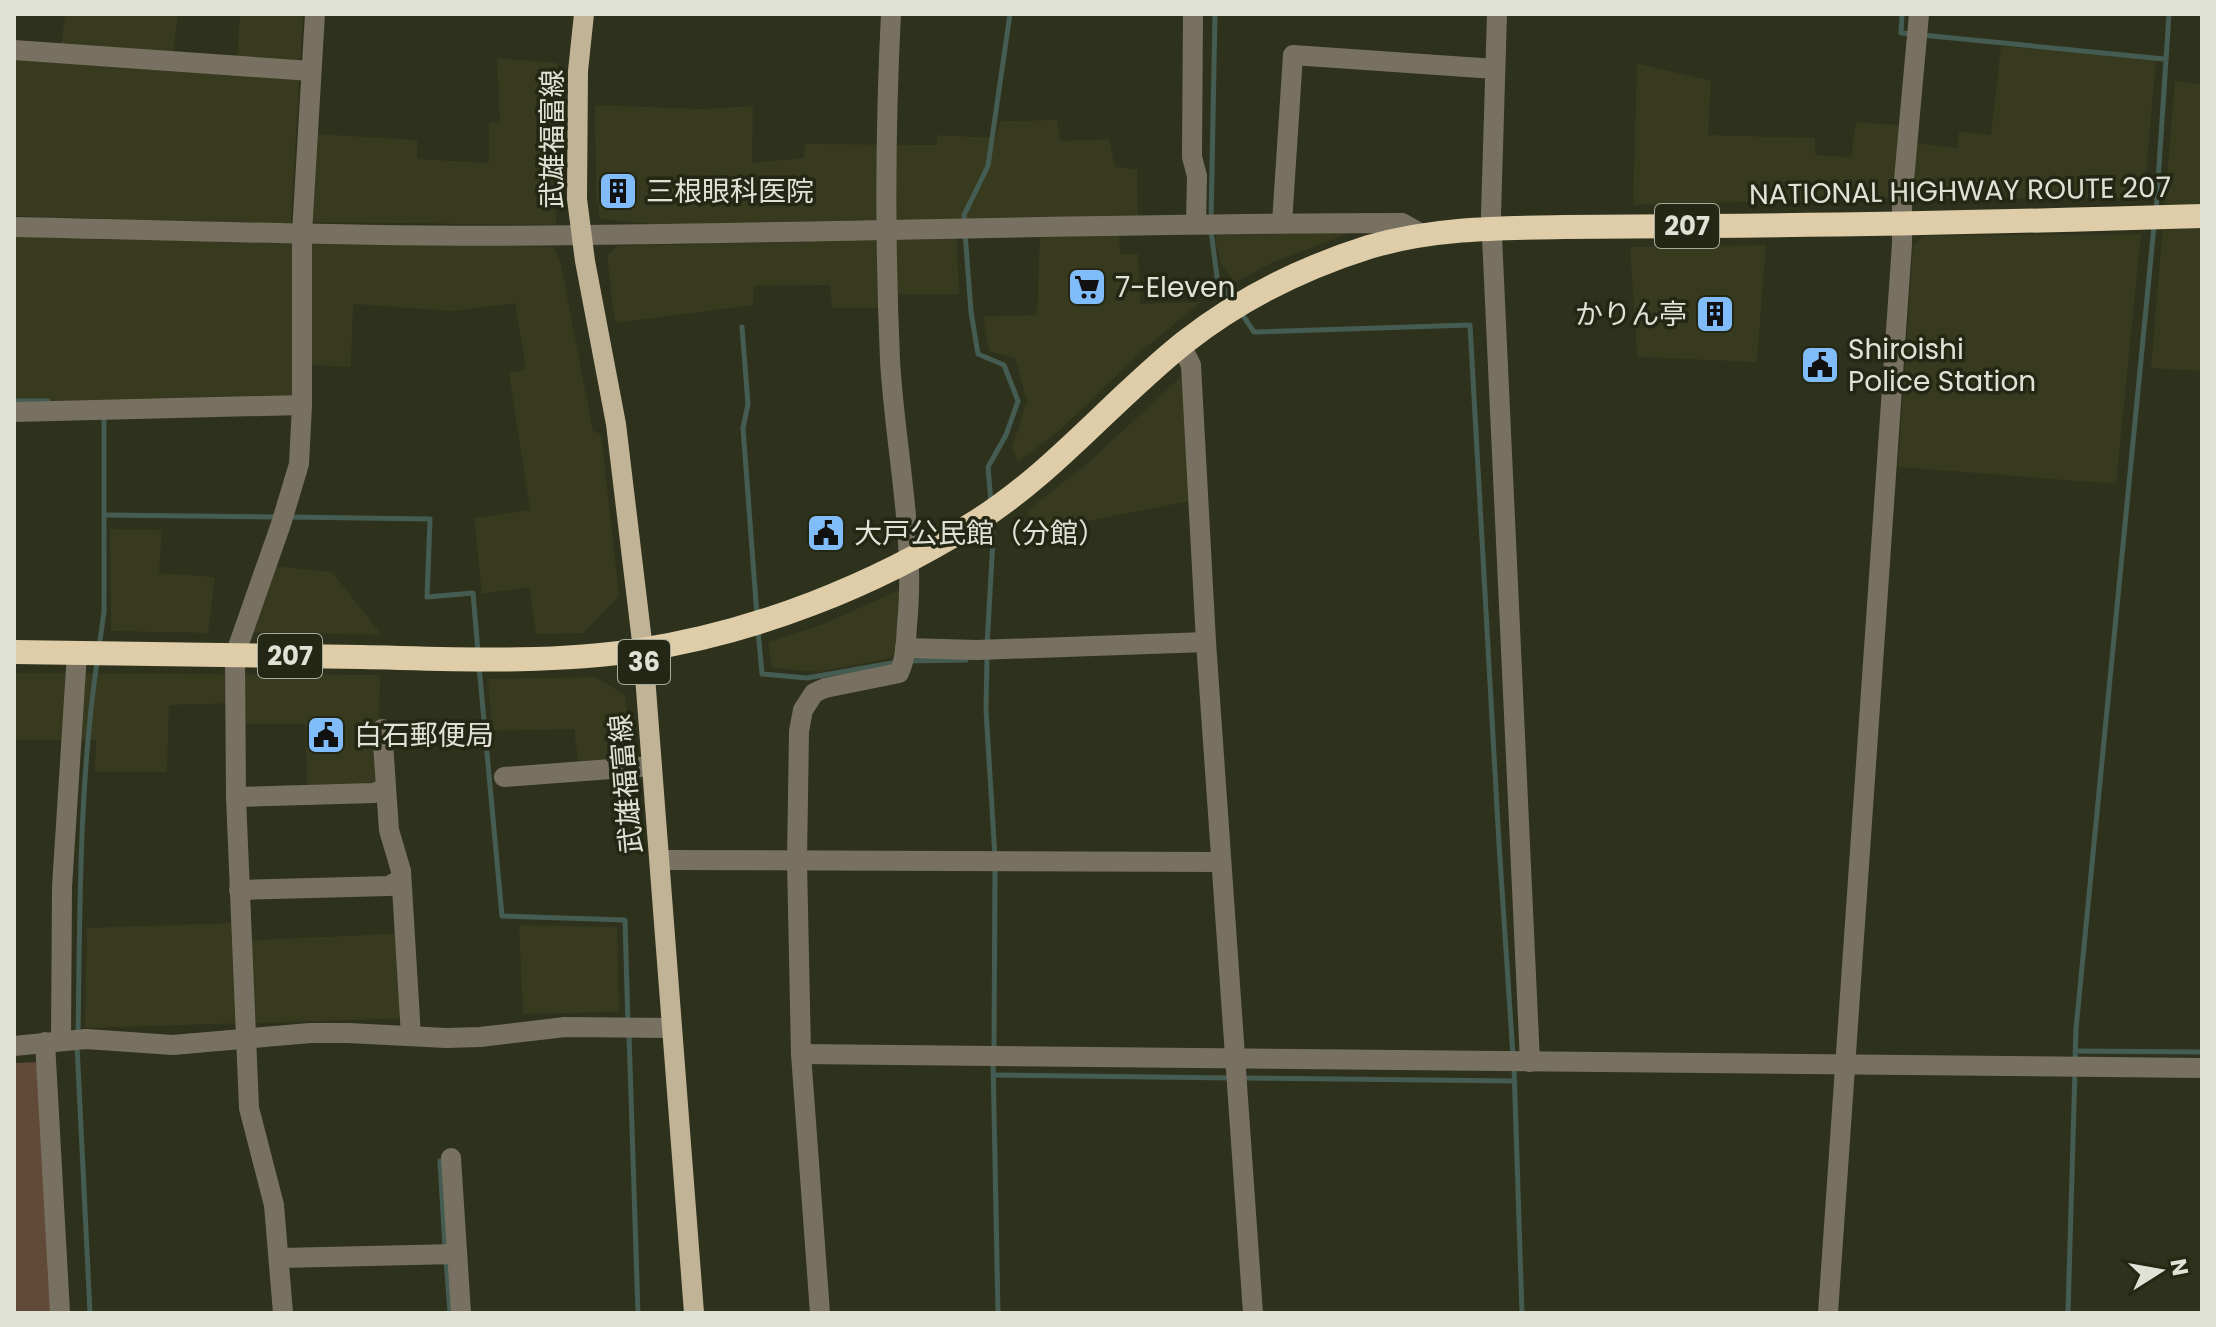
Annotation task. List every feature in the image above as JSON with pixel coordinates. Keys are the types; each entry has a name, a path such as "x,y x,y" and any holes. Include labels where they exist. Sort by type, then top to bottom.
{"highway":[{"name":"NATIONAL HIGHWAY ROUTE 207","path":"14,652 479,659 584,657 643,650 758,622 833,595 909,560 1005,503 1067,452 1181,345 1248,298 1295,274 1371,247 1423,235 1492,228 1902,224 2202,216"}],"main road":[{"name":"武雄福富線","path":"584,14 578,71 577,199 616,424 643,650 694,1313"}],"street":[{"path":"283,1313 274,1205 249,1108 236,797 235,655 299,464 302,405 297,233 315,14"},
{"path":"820,1313 801,1054 797,861 799,731 803,710 814,693 825,688 893,675 904,658 911,583 905,484 890,362 887,230 891,14"},
{"path":"1193,14 1192,157 1206,223"},
{"path":"1497,14 1492,228 1518,1062"},
{"path":"1828,1313 1918,28"},
{"path":"14,50 311,71"},
{"path":"1282,223 1293,55 1495,69"},
{"path":"14,227 582,235 1206,223 1402,223 1423,235"},
{"path":"1181,345 1191,365 1206,642 1253,1313"},
{"path":"14,412 302,405"},
{"path":"904,658 977,650 1206,642"},
{"path":"60,1313 66,1040 62,887 93,653"},
{"path":"382,729 389,830 401,879 411,1036"},
{"path":"504,777 652,766"},
{"path":"236,797 374,793 386,788"},
{"path":"660,860 1221,862"},
{"path":"239,890 389,886 401,879"},
{"path":"14,1046 66,1040 173,1045 310,1033 480,1037 565,1027 672,1028"},
{"path":"801,1054 1008,1055 1235,1072 1518,1062 2202,1068"},
{"path":"451,1158 448,1254 461,1313"},
{"path":"280,1258 448,1254"}],"shaded area":[{"path":"65,14 178,14 173,53 237,58 240,14 303,14 291,224 14,216 14,42 61,48"},
{"path":"2001,46 2156,60 2144,197 1925,199 1911,194 1913,143 1957,148 1959,131 1991,135"},
{"path":"497,58 557,63 554,144 556,225 312,222 316,134 417,140 417,159 489,163 489,123 500,123"},
{"path":"1637,63 1711,81 1708,135 1815,138 1815,155 1851,157 1856,122 1899,125 1893,198 1633,205"},
{"path":"2175,81 2202,84 2202,371 2151,368"},
{"path":"595,105 703,109 753,106 752,163 804,158 805,144 936,145 938,135 995,138 1001,121 1057,120 1060,141 1109,139 1115,167 1137,169 1138,218 661,225 600,219 596,193"},
{"path":"1217,231 1356,231 1273,262 1234,283 1221,263 1215,240"},
{"path":"14,233 553,247 560,260 593,431 601,434 619,596 583,633 536,634 529,587 482,594 474,518 530,510 509,373 526,369 515,303 453,311 353,304 351,367 309,365 308,412 14,419"},
{"path":"1119,234 1120,254 1138,254 1140,304 1201,302 1144,349 1059,431 1018,462 1012,448 1027,401 1015,358 989,351 983,316 1037,315 1040,236"},
{"path":"2141,234 2116,484 1898,467 1913,245 1924,236"},
{"path":"957,238 959,294 895,294 894,308 832,308 830,285 754,286 753,305 615,323 607,256 616,246"},
{"path":"1766,245 1757,362 1637,357 1630,247"},
{"path":"1185,373 1191,501 1031,532 1027,511 1088,463"},
{"path":"110,529 162,530 159,573 215,577 208,633 111,631"},
{"path":"272,566 332,572 382,635 246,632"},
{"path":"901,589 896,657 819,672 772,668 768,642 824,624"},
{"path":"14,673 380,675 378,786 307,787 306,724 242,724 240,703 169,705 167,772 95,772 96,740 14,740"},
{"path":"595,677 625,695 631,763 579,768 574,729 492,731 488,679"},
{"path":"232,923 232,941 412,933 418,1018 85,1028 87,928"},
{"path":"519,925 617,927 619,1012 523,1014"},
{"path":"41,1062 53,1313 14,1313 14,1063"}],"waterway":[{"path":"965,222 964,215 988,166 1010,14"},
{"path":"1211,221 1215,14"},
{"path":"1902,14 1901,33 1912,34"},
{"path":"2156,212 2169,14"},
{"path":"1922,35 2164,59"},
{"path":"2075,1060 2154,226"},
{"path":"1211,231 1217,277 1232,300"},
{"path":"965,232 971,312 978,354 1004,365 1018,401 1006,435 988,467 991,502"},
{"path":"1240,311 1254,332 1470,325 1513,1056"},
{"path":"742,327 748,404 743,428 757,616"},
{"path":"14,401 48,401"},
{"path":"99,648 104,612 104,414"},
{"path":"105,515 276,517"},
{"path":"290,517 430,519 427,597 473,593 478,652"},
{"path":"987,646 992,520"},
{"path":"758,630 762,674 807,678 898,662"},
{"path":"987,656 986,710 995,857"},
{"path":"908,661 966,660"},
{"path":"78,1035 84,801 97,662"},
{"path":"479,666 502,916 625,920 628,1024"},
{"path":"994,1049 995,867"},
{"path":"629,1034 638,1313"},
{"path":"77,1045 90,1313"},
{"path":"2075,1051 2202,1052"},
{"path":"993,1059 998,1313"},
{"path":"1514,1066 1522,1313"},
{"path":"2068,1313 2075,1070"},
{"path":"993,1075 1232,1078"},
{"path":"1242,1078 1515,1081"},
{"path":"440,1161 445,1248"},
{"path":"446,1258 450,1313"}],"place":[{"name":"三根眼科医院","path":"618,191"},
{"name":"7-Eleven","path":"1087,287"},
{"name":"かりん亭","path":"1715,314"},
{"name":"Shiroishi Police Station","path":"1820,365"},
{"name":"大戸公民館（分館）","path":"826,533"},
{"name":"白石郵便局","path":"326,735"}]}
